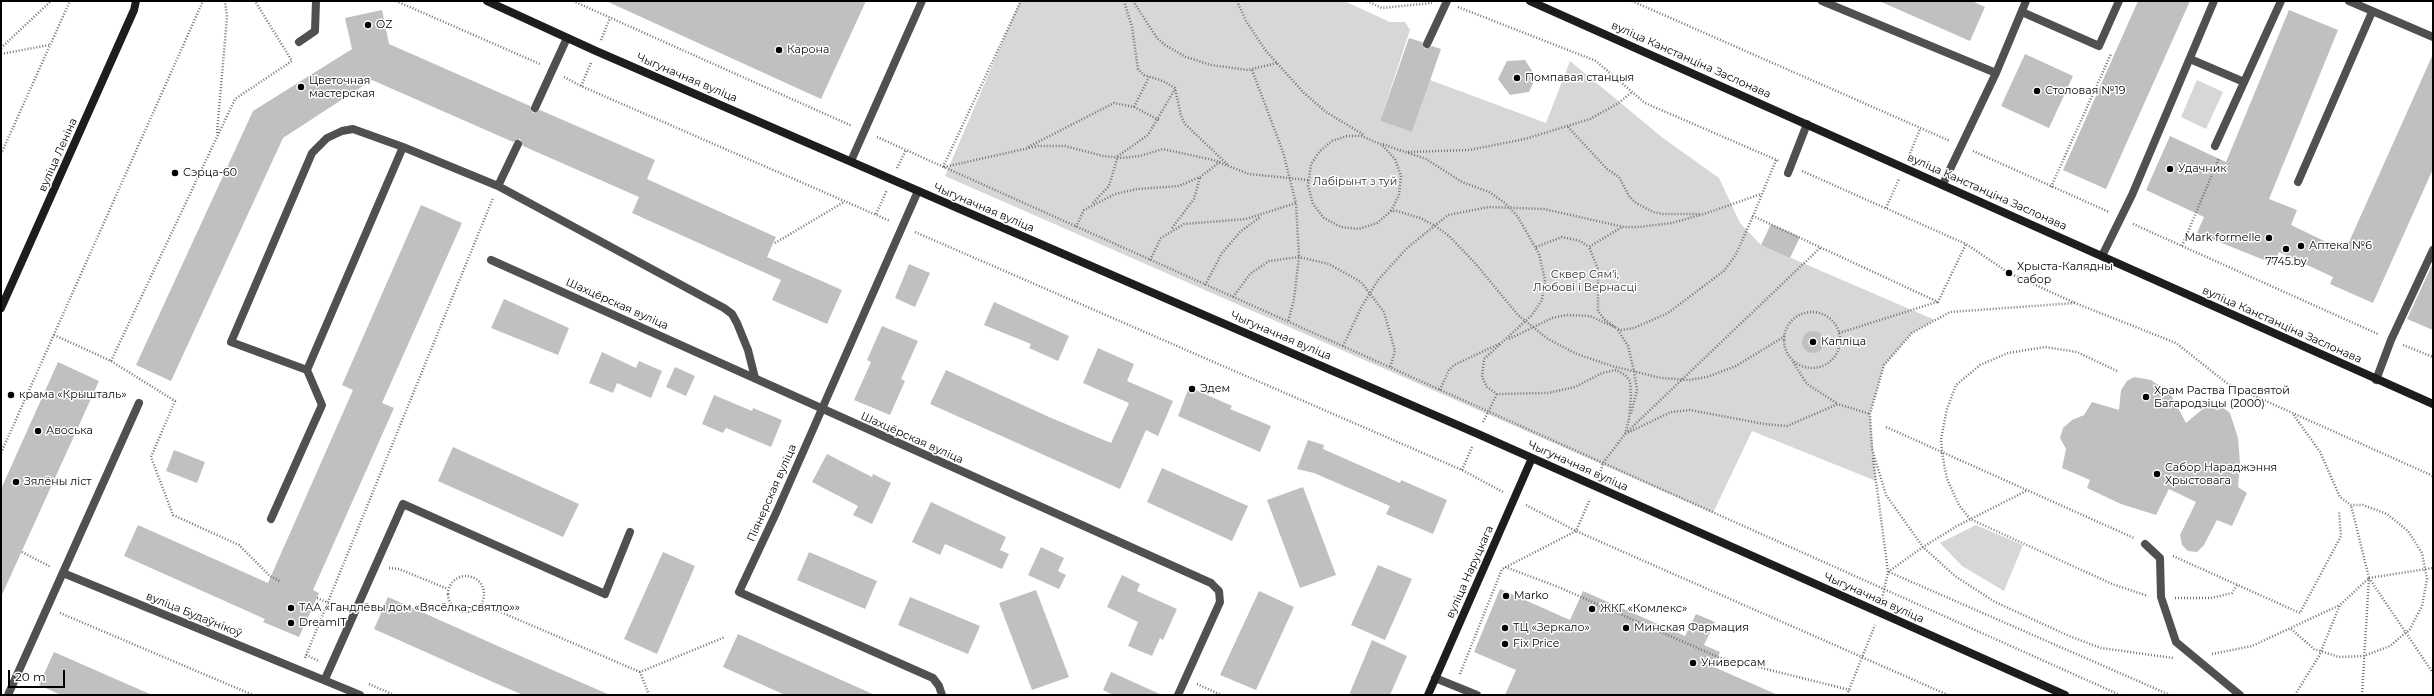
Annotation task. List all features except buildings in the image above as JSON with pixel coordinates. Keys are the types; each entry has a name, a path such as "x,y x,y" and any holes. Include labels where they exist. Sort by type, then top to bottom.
{"main road":[{"name":"вуліца Леніна","path":"1,308 134,10 136,1"},
{"name":"вуліца Леніна","path":"134,10 142,1"},
{"name":"Чыгуначная вуліца","path":"487,1 567,38 851,160 918,191 1596,486 2065,695"},
{"name":"вуліца Канстанціна Заслонава","path":"1530,1 1943,184 2376,380 2433,404"},
{"name":"вуліца Наруцкага","path":"1428,695 1532,458"}],"street":[{"path":"299,42 315,31 316,1"},
{"path":"851,160 922,1"},
{"path":"1822,1 1996,73"},
{"path":"1943,184 1962,147 1996,73 2026,1"},
{"path":"2022,12 2099,46 2119,1"},
{"path":"2102,256 2121,218 2214,1"},
{"path":"2215,146 2281,1"},
{"path":"2349,1 2433,37"},
{"path":"1427,44 1446,2"},
{"path":"2298,182 2372,12"},
{"path":"535,108 551,70 567,38"},
{"path":"2190,59 2244,82"},
{"path":"1789,170 1807,124"},
{"path":"307,370 231,342 312,153 327,138 342,131 353,129 403,147 498,186 724,308 732,314 737,323 748,350 755,378"},
{"path":"498,186 518,144"},
{"path":"271,519 322,405 307,370 403,147"},
{"name":"Піянерская вуліца","path":"918,191 822,410 739,592 932,678 939,686 942,695"},
{"path":"2376,380 2390,340 2433,250"},
{"name":"Шахцёрская вуліца","path":"491,260 1216,586 1221,597 1220,602 1178,695"},
{"path":"8,695 139,403"},
{"path":"325,679 403,504 605,594 630,532"},
{"path":"2145,544 2160,558 2161,597 2176,642 2240,695"},
{"name":"вуліца Будаўнікоў","path":"63,573 325,679 360,695"},
{"path":"1435,678 1456,685 1477,695"}],"path":[{"path":"1,48 51,1"},
{"path":"1,154 70,1"},
{"path":"1,453 202,1"},
{"path":"217,135 227,16 225,1"},
{"path":"111,361 217,135 236,99 292,61 255,1"},
{"path":"396,1 551,70 581,86 1462,470 1576,531 1948,695"},
{"path":"573,1 2120,695"},
{"path":"943,167 1020,1"},
{"path":"1124,1 1132,28 1136,64 1141,72 1149,77 1169,84 1175,89 1181,116 1185,124 1230,167"},
{"path":"1133,1 1150,30 1165,45 1174,50 1211,65 1252,70 1276,63"},
{"path":"1237,1 1246,21 1266,51 1304,93 1326,112 1377,142 1391,154 1400,170 1401,189 1391,211 1371,226 1353,229 1341,227 1330,222 1316,209 1311,198 1308,180 1315,157 1332,141 1354,136 1377,142 1426,159 1462,182 1489,192 1510,207 1536,247 1545,280 1544,292 1540,306 1506,341 1486,356 1483,363 1482,381 1490,391 1497,394 1563,390 1581,385 1602,373 1616,370 1625,375 1630,381 1631,396 1629,420"},
{"path":"1367,1 1382,8 1446,2 1596,61 1631,93 1645,103 1776,160 1789,170 1966,244 2009,273 2075,303 2176,343 2228,384 2433,476"},
{"path":"1632,1 2121,218 2390,340 2433,357"},
{"path":"1,54 50,45"},
{"path":"2051,187 2113,51"},
{"path":"1252,70 1291,180 1296,203 1299,257 1294,299 1288,322"},
{"path":"1134,107 1149,77"},
{"path":"1076,227 1084,210 1101,196 1109,186 1117,158 1144,139 1159,120 1175,89"},
{"path":"1400,150 1449,152 1496,146 1568,127 1601,114 1631,93"},
{"path":"1024,149 1052,137 1107,105 1119,103 1134,107 1159,120"},
{"path":"1568,127 1576,139 1591,150 1607,169 1619,177 1629,196 1636,203 1653,212 1663,214 1704,214"},
{"path":"943,167 1024,149 1065,146 1117,158 1134,157 1163,148 1220,162 1249,174 1291,180 1308,180"},
{"path":"1440,390 1449,370 1454,365 1552,318 1581,314 1590,316 1618,329 1634,328 1668,313 1719,276 1736,254 1776,160"},
{"path":"1084,210 1120,192 1180,186 1200,177 1220,162"},
{"path":"1150,260 1158,243 1165,234 1179,222 1189,208 1196,194 1200,177"},
{"path":"300,669 329,603 498,186"},
{"path":"1343,346 1370,292 1398,257 1446,216 1458,212 1489,207 1510,207 1544,209 1624,227 1655,226 1704,214 1761,194"},
{"path":"775,243 845,202"},
{"path":"1165,234 1184,224 1231,222 1268,213 1296,203"},
{"path":"1391,211 1407,213 1434,225 1449,236 1475,263 1506,303 1525,321 1548,339 1577,354 1634,371 1681,380 1707,377 1736,366 1785,336 1793,320 1809,312 1826,316 1833,322 1839,333 1840,347 1836,355 1821,367 1803,366 1788,354"},
{"path":"1205,285 1222,253 1237,235 1268,213"},
{"path":"1753,216 1938,302"},
{"path":"1589,247 1610,233 1624,227"},
{"path":"1536,247 1562,237 1580,241 1589,247 1598,268 1598,311 1604,319 1618,329 1628,346 1634,371 1637,390 1625,434"},
{"path":"1839,333 1938,302 1966,244"},
{"path":"1456,685 1502,569 1576,531 1596,486 1603,463 1625,434 1821,247"},
{"path":"1233,297 1244,280 1259,266 1277,259 1299,257 1320,260 1334,266 1361,282 1384,312 1392,334 1396,355 1390,368"},
{"path":"1888,572 1872,449 1870,414 1884,366 1912,333 1950,312 2075,303"},
{"path":"54,335 111,361 174,401 151,456 172,514 239,546 270,576 281,582"},
{"path":"1785,336 1788,354 1807,384 1838,404 1870,414"},
{"path":"2116,371 2078,352 2045,347 2008,353 1980,365 1956,385 1947,408 1941,439 1947,479 1959,505 1970,519 2112,584 2149,596 2211,598 2232,593 2237,584"},
{"path":"1488,412 1497,394"},
{"path":"1625,434 1671,412 1690,410 1764,424 1787,426 1838,404"},
{"path":"2291,629 2314,649 2339,657 2364,656 2390,646 2406,632 2422,606 2426,579 2422,554 2408,531 2388,514 2363,505 2351,504 2340,497 2320,452 2293,414"},
{"path":"1886,427 2300,613 2341,536 2339,512"},
{"path":"1872,449 1886,495 1923,547 1955,576 1995,602 2069,636 2102,648 2134,654 2169,658 2193,657 2252,646 2340,606 2369,578 2433,568"},
{"path":"1888,572 1923,547 1970,519 2027,491"},
{"path":"2351,504 2369,578 2362,695"},
{"path":"22,552 63,573"},
{"path":"1505,567 1556,586 1718,657 1850,690"},
{"path":"386,571 389,568 399,569 448,589"},
{"path":"1888,572 2170,695"},
{"path":"467,576 473,578 482,586 484,592 482,604 473,611 461,612 452,606 449,601 448,589 456,579 467,576"},
{"path":"2369,578 2433,673"},
{"path":"317,598 329,603"},
{"path":"482,604 640,672 649,695"},
{"path":"2295,695 2320,651 2340,606"},
{"path":"48,607 253,695"},
{"path":"640,672 725,637"},
{"path":"1848,695 1864,658"},
{"path":"1185,679 1221,695"}],"green space":[{"name":"Сквер Сямʼі, Любові і Вернасці","path":"1020,1 1344,1 1390,22 1405,22 1410,30 1380,121 1412,132 1430,80 1546,123 1570,61 1663,138 1719,178 1740,223 1761,245 1935,320 1912,333 1884,366 1870,414 1876,481 1752,431 1713,513 945,176"},
{"path":"2197,80 2223,92 2206,129 2181,117"},
{"path":"1976,525 2023,545 2004,591 1962,566 1940,543"}],"place":[{"name":"OZ","path":"368,25"},
{"name":"Карона","path":"779,50"},
{"name":"Помпавая станцыя","path":"1517,78"},
{"name":"Цветочная мастерская","path":"301,87"},
{"name":"Столовая №19","path":"2037,91"},
{"name":"Удачник","path":"2170,169"},
{"name":"Сэрца-60","path":"175,173"},
{"name":"Mark formelle","path":"2269,238"},
{"name":"Аптека №6","path":"2301,246"},
{"name":"7745.by","path":"2286,249"},
{"name":"Хрыста-Калядны сабор","path":"2009,273"},
{"name":"Капліца","path":"1813,342"},
{"name":"Эдем","path":"1192,389"},
{"name":"крама «Крышталь»","path":"11,395"},
{"name":"Храм Раства Прасвятой Багародзіцы (2000)","path":"2146,397"},
{"name":"Авоська","path":"38,431"},
{"name":"Сабор Нараджэння Хрыстовага","path":"2157,474"},
{"name":"Зялёны ліст","path":"16,482"},
{"name":"Marko","path":"1506,596"},
{"name":"ТАА «Гандлёвы дом «Вясёлка-святло»»","path":"291,608"},
{"name":"ЖКГ «Комлекс»","path":"1592,609"},
{"name":"DreamIT","path":"291,623"},
{"name":"ТЦ «Зеркало»","path":"1505,628"},
{"name":"Минская Фармация","path":"1626,628"},
{"name":"Fix Price","path":"1505,644"},
{"name":"Универсам","path":"1693,663"}],"park label":[{"name":"Лабірынт з туй","path":"1355,182"}]}
